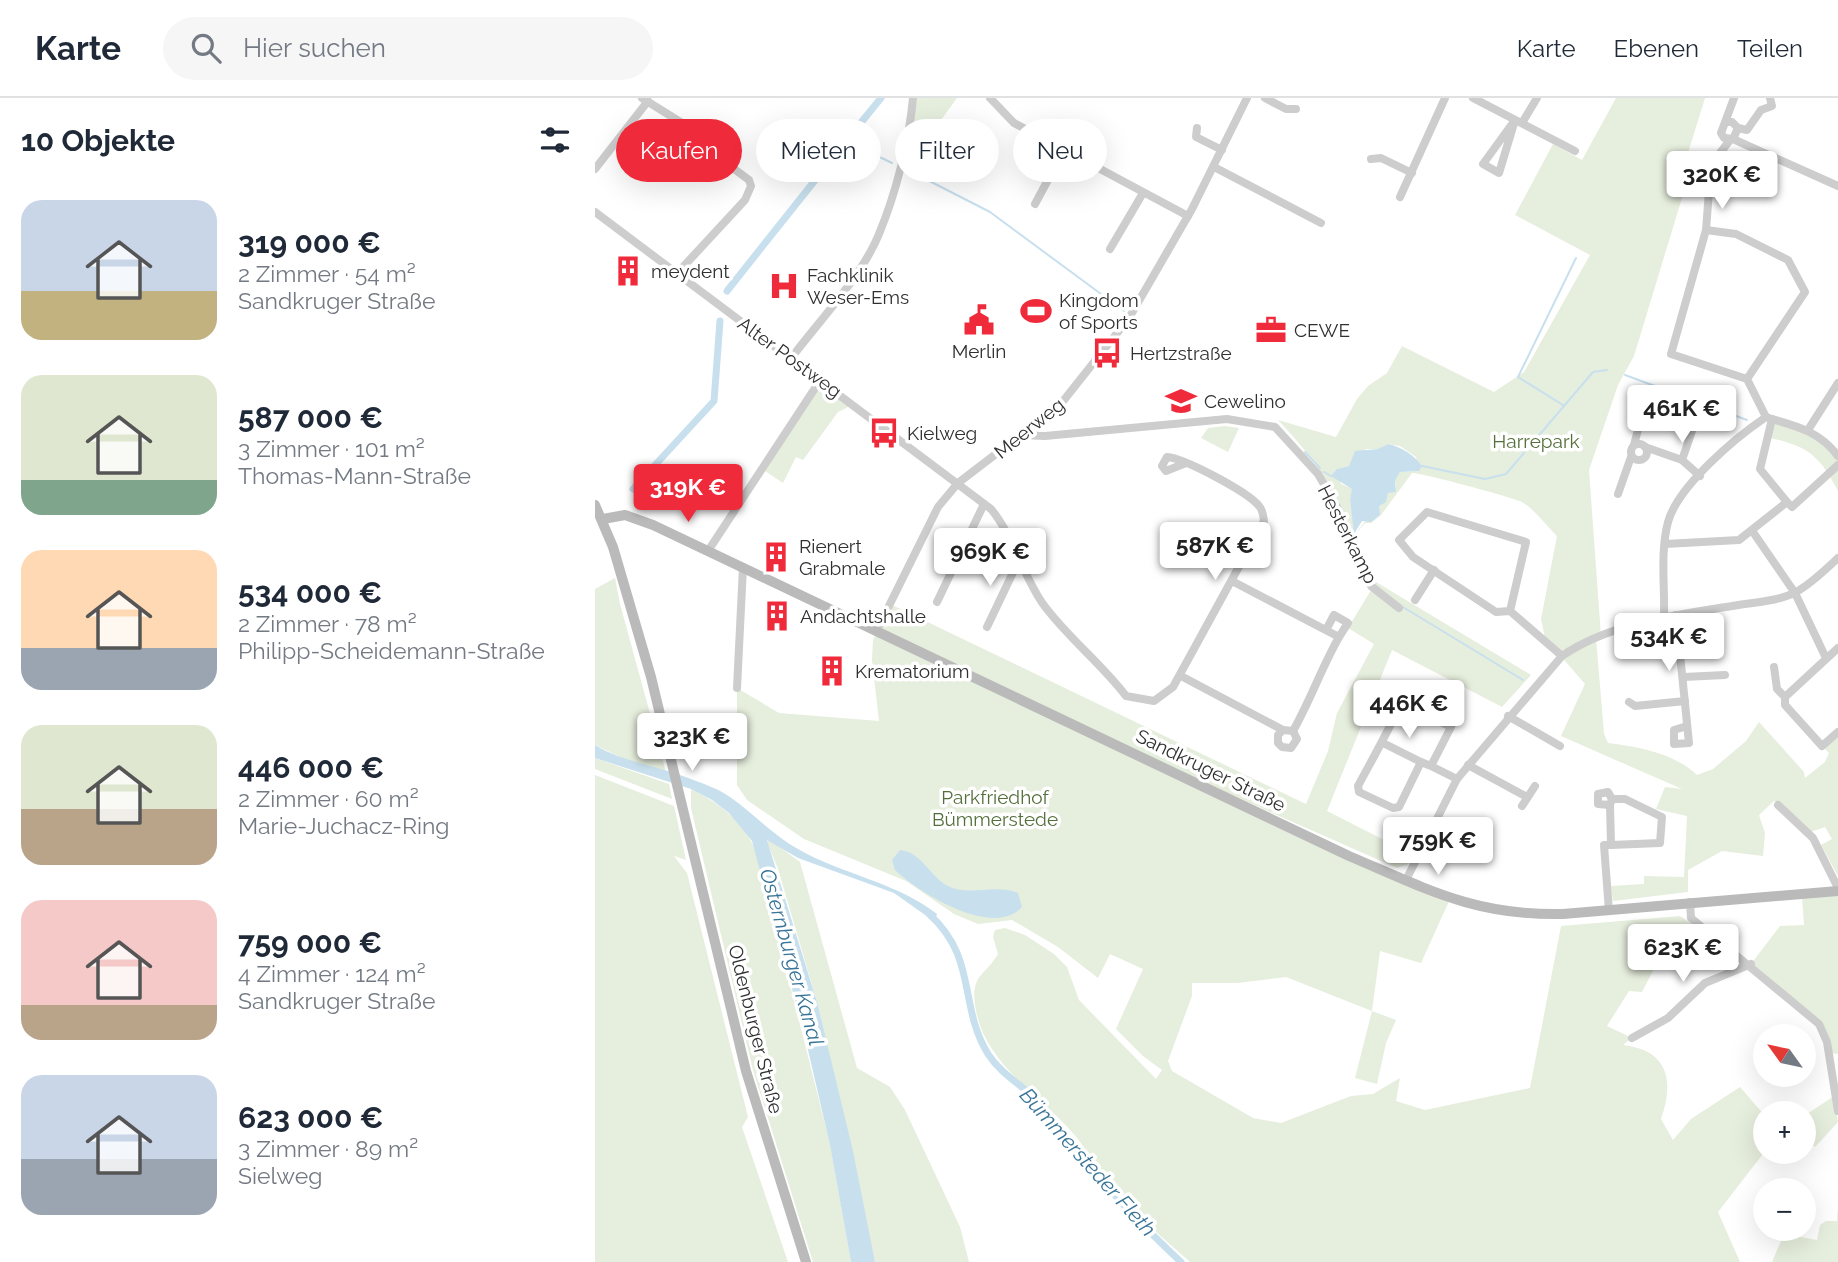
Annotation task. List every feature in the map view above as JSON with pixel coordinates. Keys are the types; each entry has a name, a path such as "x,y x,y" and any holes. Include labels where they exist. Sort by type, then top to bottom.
{"street":[{"path":"909,119 912,98"},
{"path":"990,98 1013,122"},
{"name":"Meerweg","path":"877,630 927,525 958,483 1069,396 1129,318 1188,216 1247,98"},
{"path":"1265,98 1286,109 1296,108"},
{"path":"1400,197 1445,98"},
{"path":"1473,98 1575,151"},
{"path":"1518,122 1499,173 1483,164 1537,98"},
{"path":"1734,98 1721,133 1838,186"},
{"path":"1727,122 1747,130 1761,110 1772,106 1770,98"},
{"path":"595,169 645,99 690,128 710,151 745,174 751,186 745,200 683,267"},
{"path":"1197,128 1196,137 1222,150"},
{"path":"1717,157 1738,128"},
{"path":"1371,159 1381,158 1412,173"},
{"path":"1214,167 1321,223"},
{"path":"1107,175 1188,216"},
{"path":"792,357 858,269 879,236 895,178"},
{"path":"1035,204 1047,182"},
{"path":"1709,191 1706,230 1671,354 1747,379 1769,418 1761,469 1792,507 1838,465"},
{"path":"1110,249 1143,193"},
{"name":"Alter Postweg","path":"595,212 792,357 984,504 1005,528 1018,562 1043,604 1126,696 1154,701 1173,687 1181,676"},
{"path":"1706,230 1736,234 1788,260 1805,292 1747,379"},
{"path":"708,551 821,379"},
{"path":"1808,430 1838,383"},
{"path":"1618,494 1641,418"},
{"path":"1664,618 1665,544 1673,509 1700,476 1747,430 1769,418 1808,430 1826,440 1838,456"},
{"name":"Hesterkamp","path":"1021,435 1045,436 1227,419 1275,427 1318,474 1340,512 1371,586 1399,608"},
{"path":"1682,460 1692,431"},
{"path":"1634,445 1682,460 1700,476"},
{"path":"1631,457 1636,460 1644,459 1647,452 1645,447"},
{"path":"1186,463 1252,499 1262,510 1264,521 1181,676 1283,730 1293,731"},
{"path":"1665,544 1739,540 1787,502"},
{"path":"937,602 984,504"},
{"name":"Oldenburger Straße","path":"595,505 603,519 625,586 671,752 746,1070 806,1262"},
{"path":"1510,611 1526,542 1427,512 1399,540 1413,557 1496,612 1510,611 1562,656"},
{"name":"Sandkruger Straße","path":"603,519 616,515 630,516 1450,899 1488,909 1529,915 1609,911 1838,890"},
{"path":"1753,531 1795,593 1826,658"},
{"path":"1406,880 1457,779 1508,716 1562,656 1587,641 1664,618 1775,599 1795,593 1838,558"},
{"path":"987,626 1018,562"},
{"path":"737,688 743,567"},
{"path":"1415,600 1434,570"},
{"path":"1232,581 1339,637"},
{"path":"1293,731 1318,686 1317,676 1347,623 1334,615 1326,630"},
{"path":"1677,615 1687,726"},
{"path":"1838,648 1786,697 1785,705 1822,746 1838,732"},
{"path":"1774,667 1777,689 1786,697"},
{"path":"1684,677 1725,675"},
{"path":"1629,702 1635,706 1685,701"},
{"path":"1421,762 1399,807 1393,808 1359,792 1367,768 1383,743 1401,703 1451,727 1431,766"},
{"path":"1508,716 1560,746"},
{"path":"1283,730 1277,740 1286,749 1295,745 1297,739 1293,731"},
{"path":"1383,743 1457,779"},
{"path":"1468,765 1527,797"},
{"path":"1522,806 1535,786"},
{"path":"1609,911 1604,845 1611,845 1660,843 1662,817 1625,799 1611,802 1611,845"},
{"path":"1778,805 1813,838 1838,890"},
{"path":"1690,902 1691,918 1751,964 1819,1024 1833,1056 1838,1111"},
{"path":"1632,1038 1668,1017 1705,983 1751,964"}],"green space":[{"path":"916,98 957,98 942,119 914,119"},
{"name":"Harrepark","path":"1616,98 1705,98 1682,172 1685,188 1634,356 1618,385 1589,470 1601,636 1596,638 1604,734 1608,743 1667,756 1697,775 1713,769 1746,741 1759,722 1804,772 1805,778 1825,762 1829,753 1822,746 1838,732 1838,876 1821,845 1832,839 1825,827 1808,833 1774,801 1759,815 1765,833 1763,856 1722,851 1688,870 1688,892 1613,901 1611,886 1644,884 1644,876 1684,877 1687,816 1656,809 1665,787 1682,789 1561,736 1585,684 1545,638 1541,619 1557,536 1522,502 1412,473 1381,515 1371,523 1365,523 1354,536 1340,504 1322,474 1278,420 1336,437 1357,399 1368,386 1387,373 1402,346 1494,392 1524,372 1590,255 1515,215 1553,144 1582,160","holes":["1388,444 1400,446 1416,457 1419,471 1400,472 1395,481 1396,487 1355,534 1350,499 1353,489 1341,484 1337,469 1349,466 1366,449 1379,449"]},
{"path":"821,379 854,404 838,412 803,460 796,457 783,483 762,469"},
{"path":"1772,419 1808,430 1838,456 1838,491 1818,460 1802,448 1767,437"},
{"path":"1208,428 1239,428 1228,452 1201,438"},
{"path":"615,578 666,772 635,764 595,745 595,589"},
{"name":"Parkfriedhof Bümmerstede","path":"1376,582 1531,675 1502,707 1392,650 1327,811 1394,845 1405,842 1417,818 1428,820 1408,864 1397,868 1150,759 1450,899 1421,963 1380,951 1372,1011 1286,977 1237,983 1192,983 1192,996 1168,1061 1172,1071 1253,1118 1281,1123 1351,1096 1373,1094 1400,1078 1396,1101 1425,1110 1530,1088 1561,926 1680,916 1700,929 1670,966 1657,963 1642,992 1629,991 1607,1026 1632,1038 1623,1045 1649,1053 1664,1069 1667,1091 1661,1119 1673,1140 1691,1119 1740,1087 1753,1102 1753,1164 1755,1164 1718,1212 1740,1262 1190,1262 1107,1185 1078,1139 1002,1062 980,1026 975,1005 977,981 998,954 993,937 995,930 1005,928 1025,935 1054,954 1067,967 1079,1000 1156,1079 1162,1070 1143,1056 1116,1029 1143,969 1110,954 1098,978 1058,947 1012,920 978,924 954,914 906,881 804,839 747,800 737,785 737,688 779,713 879,721 872,660 873,640 890,604 1306,804 1328,751 1337,713 1374,644 1348,628"},
{"path":"595,758 669,784 672,799 595,769"},
{"path":"595,775 674,806 686,860 674,856 687,873 748,1117 742,1127 788,1262 595,1262"},
{"path":"691,789 732,816 747,834 758,857 830,1144 851,1262 813,1262 753,1070 691,808"},
{"path":"769,839 800,862 857,1068 890,1087 905,1110 960,1227 969,1262 875,1262 817,1002 778,869 767,842"},
{"path":"1838,895 1838,1054 1830,1053 1819,1024 1751,964 1780,926 1804,925 1802,898"},
{"path":"1372,1011 1396,1020 1386,1043 1377,1084 1355,1078"},
{"path":"1834,1096 1838,1122 1816,1146 1816,1108"},
{"path":"1838,1207 1838,1262 1772,1262 1781,1241 1816,1241 1820,1225 1826,1221 1837,1221"}],"water":[{"path":"1388,444 1407,452 1422,466 1419,471 1400,472 1395,481 1396,492 1388,493 1386,502 1379,506 1380,515 1371,522 1362,521 1354,534 1350,499 1352,489 1331,476 1337,469 1349,466 1355,451 1378,449"},
{"name":"Osternburger Kanal","path":"595,745 618,756 716,789 798,849 904,894 937,914 935,922 894,893 798,858 767,840 817,1002 853,1151 875,1262 851,1262 830,1145 805,1037 752,841 729,813 712,800 691,789 595,758"},
{"path":"900,850 914,855 948,886 965,890 1010,890 1018,893 1022,907 1009,916 993,918 957,909 921,890 895,870 892,860"}],"waterway":[{"path":"864,119 881,98"},
{"path":"881,158 892,163"},
{"path":"727,291 814,182"},
{"path":"931,182 990,212 1124,311"},
{"path":"1563,405 1518,377 1576,258"},
{"path":"633,489 714,401 720,321"},
{"path":"1422,466 1485,479 1506,474 1593,372 1607,370"},
{"path":"1625,375 1747,420"},
{"path":"1305,452 1320,468"},
{"path":"1324,472 1331,476"},
{"path":"1354,534 1365,560"},
{"path":"1403,607 1523,680"},
{"name":"Bümmersteder Fleth","path":"929,914 955,948 973,1018 988,1054 1000,1069 1043,1106 1097,1176 1181,1262"}],"place":[{"name":"meydent","path":"628,271"},
{"name":"Fachklinik Weser-Ems","path":"784,286"},
{"name":"Kingdom of Sports","path":"1036,311"},
{"name":"Merlin","path":"979,320"},
{"name":"CEWE","path":"1271,330"},
{"name":"Hertzstraße","path":"1107,353"},
{"name":"Cewelino","path":"1181,401"},
{"name":"Kielweg","path":"884,433"},
{"name":"Rienert Grabmale","path":"776,557"},
{"name":"Andachtshalle","path":"777,616"},
{"name":"Krematorium","path":"832,671"}]}
